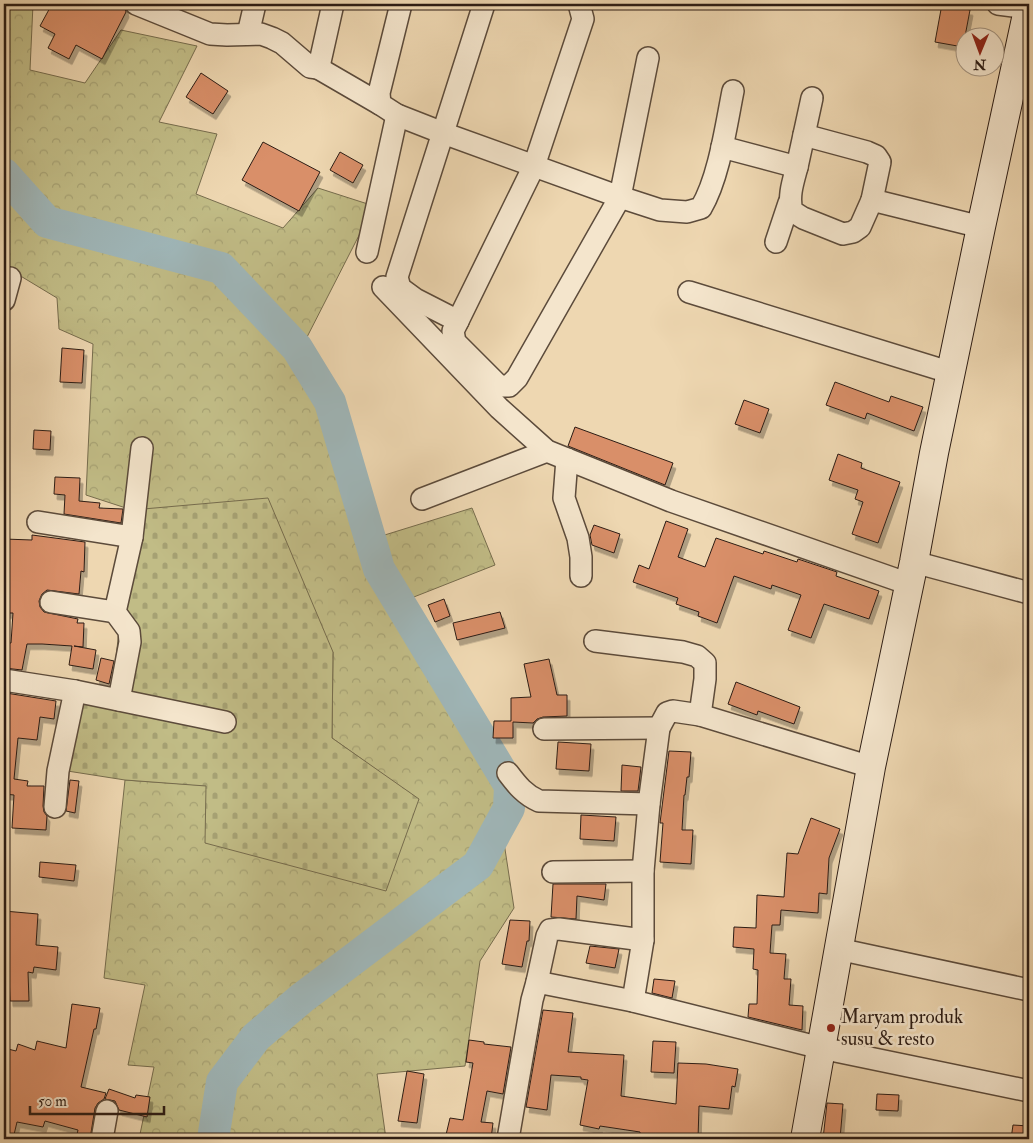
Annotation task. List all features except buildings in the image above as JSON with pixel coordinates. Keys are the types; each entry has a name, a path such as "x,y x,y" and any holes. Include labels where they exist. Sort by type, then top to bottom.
{"street":[{"path":"136,4 210,34 261,34 272,38 282,43 310,68 318,68 389,110 443,134 660,210 687,212 701,208 706,199 722,147 734,91"},
{"path":"248,34 255,4"},
{"path":"318,68 333,4"},
{"path":"367,252 389,110 379,93 401,4"},
{"path":"458,322 415,299 400,288 397,277 484,4"},
{"path":"579,4 583,19 534,166 453,330 455,342 499,386 504,387 512,384 522,370 620,197 648,58"},
{"path":"805,1139 871,767 934,453 1029,6 998,4"},
{"path":"776,242 789,203 812,98"},
{"path":"789,203 792,212 843,234 853,232 860,227 872,200 880,162 876,156 804,135"},
{"path":"722,147 797,167"},
{"path":"872,200 981,227"},
{"path":"4,300 10,278"},
{"path":"383,288 499,408 547,451 672,501 911,573 1029,593"},
{"path":"689,292 952,372"},
{"path":"115,612 132,537 142,448"},
{"path":"422,499 547,451"},
{"path":"567,459 564,498 578,538 581,576"},
{"path":"38,522 132,537"},
{"path":"51,602 115,612 129,631 130,642 119,700"},
{"path":"595,641 683,652 697,656 705,663 705,679 700,715"},
{"path":"4,680 119,700 225,722"},
{"path":"55,807 58,771 75,692"},
{"path":"633,1001 643,940 643,871 649,804 659,728 663,717 667,713 673,711 700,715 871,767"},
{"path":"544,728 659,728"},
{"path":"508,773 520,788 530,797 539,801 649,804"},
{"path":"553,872 643,871"},
{"path":"508,1139 532,1000 550,930 559,929 643,940"},
{"path":"838,949 1029,990"},
{"path":"537,982 633,1001 822,1048 1029,1091"},
{"path":"102,1139 107,1111"}],"green space":[{"path":"4,4 33,4 30,70 85,83 121,30 197,46 159,122 217,134 196,194 283,228 318,188 374,206 306,339 357,478 362,542 472,508 495,565 391,606 445,685 488,738 514,908 480,961 465,1066 377,1074 386,1139 139,1139 154,1067 128,1065 145,985 104,978 125,780 419,800 332,738 333,652 132,510 86,495 93,344 59,329 57,298 4,266"},
{"path":"268,498 333,652 332,738 419,799 386,891 205,843 206,786 125,780 61,770 73,699 111,704 132,510"}],"waterway":[{"path":"4,174 47,222 221,268 297,348 330,402 379,569 510,786 509,808 478,865 302,998 256,1037 222,1082 213,1139"}],"place":[{"name":"Maryam produk susu & resto","path":"831,1028"}]}
